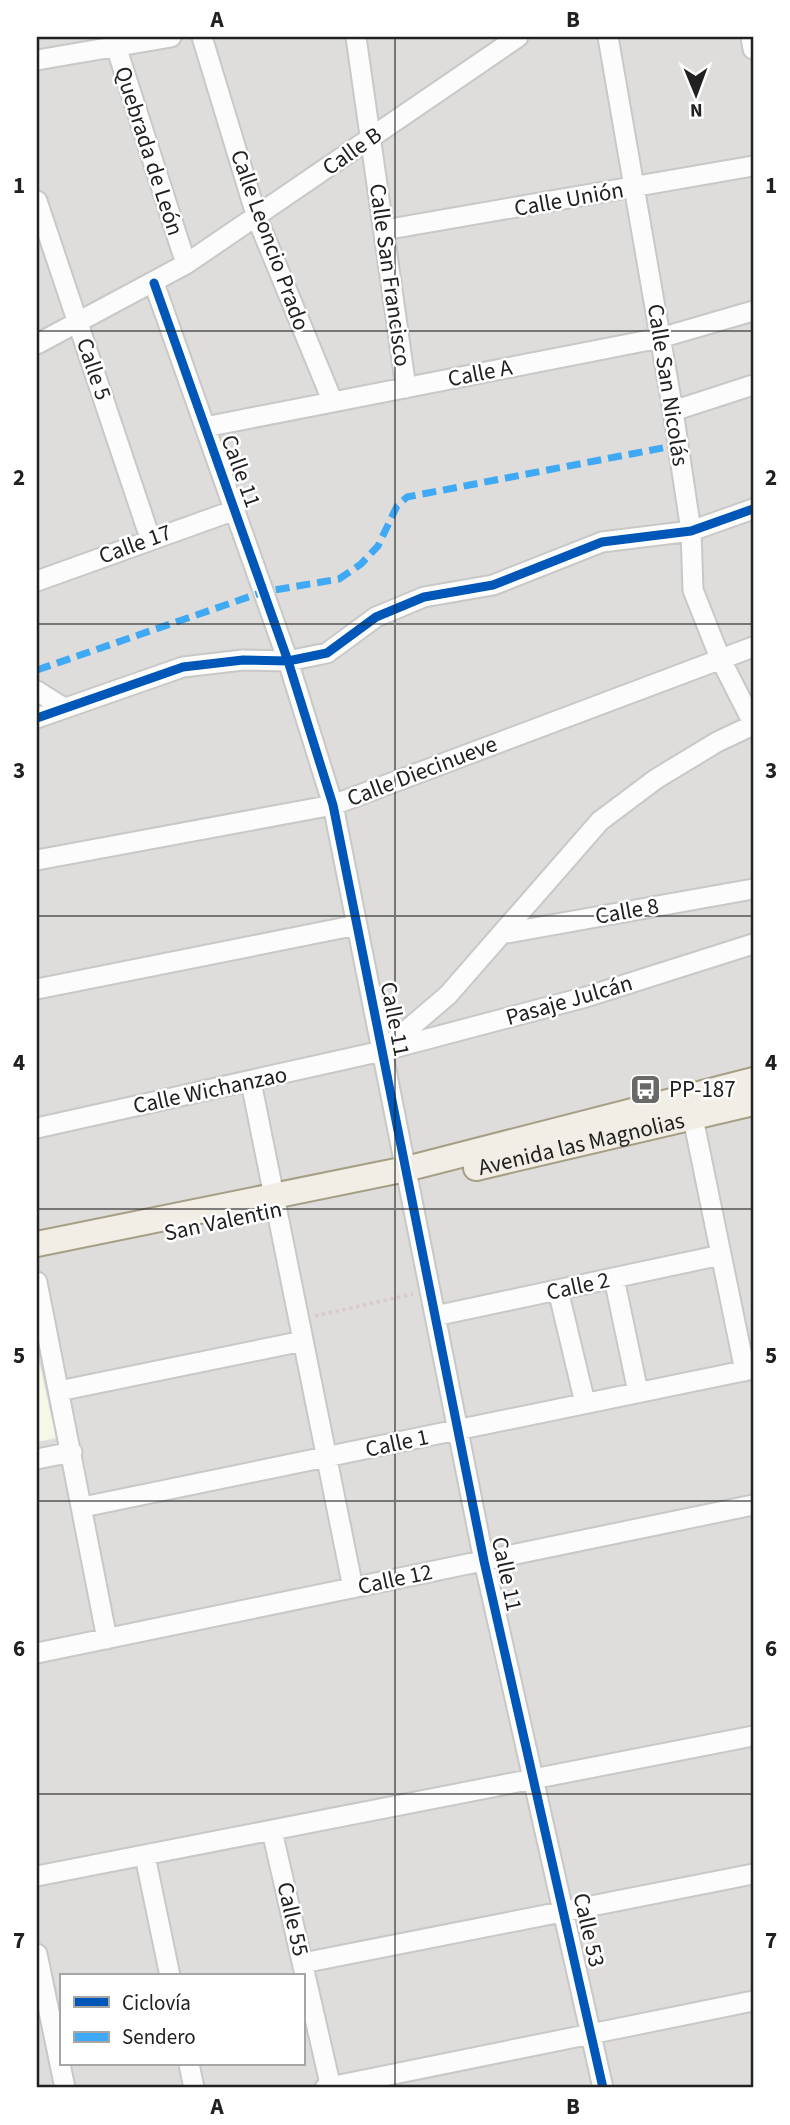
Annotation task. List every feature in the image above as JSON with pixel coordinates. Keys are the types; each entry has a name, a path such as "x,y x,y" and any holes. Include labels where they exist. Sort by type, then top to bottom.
{"main road":[{"name":"Avenida las Magnolias","path":"407,1176 753,1080"},
{"name":"Avenida las Magnolias","path":"407,1176 693,1118 753,1103"},
{"name":"San Valentin","path":"37,1259 276,1203 407,1176"},
{"name":"San Valentin","path":"37,1244 276,1203"}],"street":[{"path":"37,60 114,41 171,37"},
{"name":"Calle Leoncio Prado","path":"202,37 257,218 332,400"},
{"name":"Calle San Francisco","path":"356,37 406,388"},
{"name":"Calle B","path":"37,344 186,264 257,218 518,37"},
{"name":"Calle San Nicolás","path":"608,37 673,411 691,531 693,590 720,657 753,724"},
{"path":"751,37 753,50"},
{"name":"Quebrada de León","path":"114,41 186,264"},
{"name":"Calle Unión","path":"384,230 753,166"},
{"name":"Calle 5","path":"37,201 150,538"},
{"name":"Calle 11","path":"155,283 288,661 333,805 484,1561 532,1780"},
{"name":"Calle A","path":"205,427 332,400 660,338 753,311"},
{"path":"673,411 753,385"},
{"path":"37,718 183,667 243,660 288,661 327,653 376,617 424,597 493,585 602,542 691,531 753,509"},
{"name":"Calle 17","path":"37,581 150,538 235,510"},
{"name":"Calle Diecinueve","path":"37,860 333,805 720,657 753,647"},
{"path":"37,691 64,708"},
{"path":"382,1051 447,995 600,821 656,779 753,724"},
{"name":"Calle 8","path":"501,934 753,888"},
{"path":"37,989 357,925"},
{"name":"Pasaje Julcán","path":"382,1051 586,997 753,944"},
{"name":"Calle Wichanzao","path":"37,1128 382,1051"},
{"path":"251,1082 353,1588"},
{"path":"693,1118 721,1255 749,1370"},
{"name":"Calle 2","path":"435,1316 721,1255"},
{"path":"614,1278 638,1392"},
{"path":"37,1282 107,1639"},
{"path":"558,1290 585,1403"},
{"path":"59,1391 303,1341"},
{"name":"Calle 1","path":"83,1507 749,1370"},
{"path":"37,1460 72,1452"},
{"name":"Calle 12","path":"37,1653 753,1505"},
{"path":"37,1876 753,1736"},
{"name":"Calle 53","path":"532,1780 565,1910 603,2088"},
{"name":"Calle 55","path":"272,1832 329,2088"},
{"path":"145,1856 170,1974"},
{"path":"303,1963 753,1874"},
{"path":"37,1954 43,2018 65,2088"},
{"path":"329,2088 753,2001"},
{"path":"189,2066 194,2088"}],"path":[{"path":"299,1320 430,1290"}],"shaded area":[{"path":"37,37 753,37 753,2088 37,2088"},
{"path":"37,1352 56,1438 37,1442"}],"marked path":[{"path":"37,670 263,592 339,579 361,564 378,546 397,506 407,497 678,445"}],"cycle path":[{"path":"154,283 288,661 333,805 484,1561 603,2088"},
{"path":"37,718 183,667 243,660 288,661 327,653 376,617 424,597 493,585 602,542 691,531 753,509"}],"place":[{"name":"PP-187","path":"646,1089"}]}
